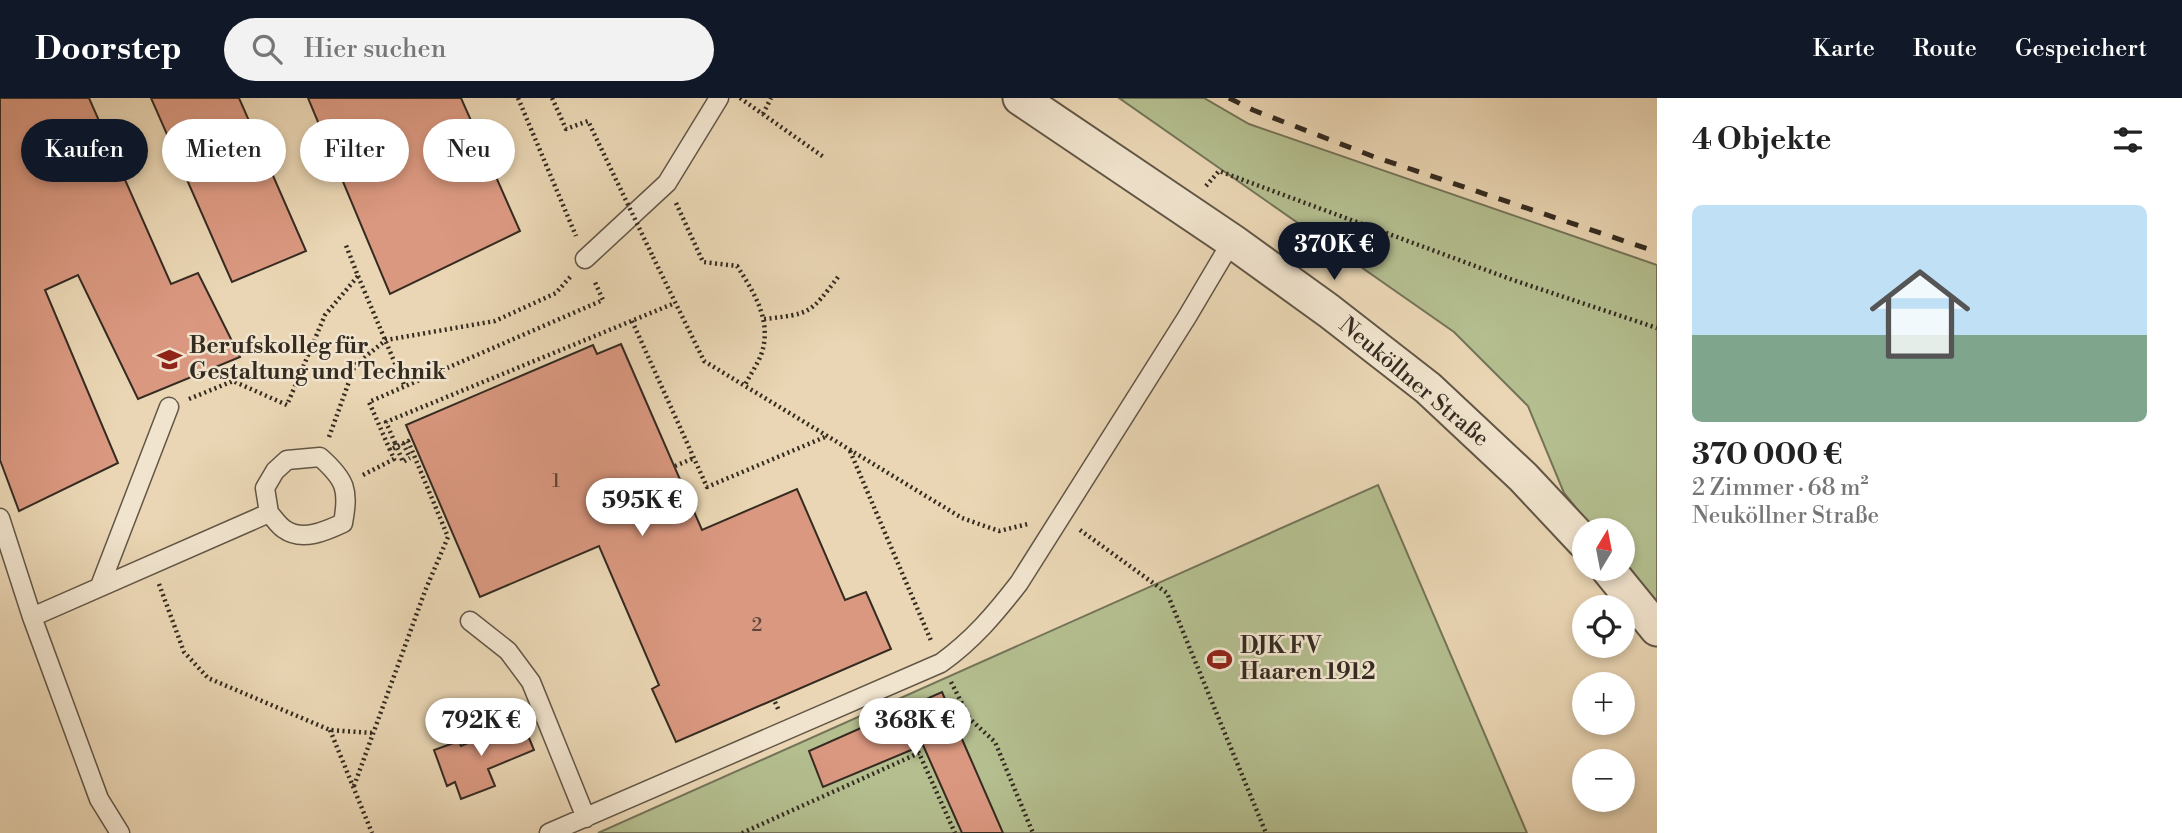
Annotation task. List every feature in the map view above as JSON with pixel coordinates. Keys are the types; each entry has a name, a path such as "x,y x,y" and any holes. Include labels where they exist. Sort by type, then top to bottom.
{"street":[{"name":"Neuköllner Straße","path":"1020,98 1232,242 1329,311 1428,388 1523,477 1572,529"},
{"path":"1618,581 1657,629"}],"lane":[{"path":"585,259 667,183 719,98"},
{"path":"549,833 941,663 966,645 992,618 1019,583 1232,242"},
{"path":"100,586 169,407"},
{"path":"320,457 345,485 347,501 343,523 324,532 304,535 285,530 269,513 265,488 275,471 287,460 320,457"},
{"path":"32,617 269,513"},
{"path":"0,518 32,617 99,799 120,833"},
{"path":"470,621 508,651 531,682 586,818"}],"path":[{"path":"345,485 394,459 369,402 603,300 518,98"},
{"path":"552,98 566,129 588,121 704,361 962,518 999,531 1059,517 1167,593 1266,833"},
{"path":"739,98 825,158"},
{"path":"763,114 771,98"},
{"path":"1185,210 1219,171 1513,280 1657,328"},
{"path":"667,183 703,262 737,266 754,292 764,319 762,353 745,385"},
{"path":"345,243 405,387"},
{"path":"320,457 355,365 386,340 495,321 556,293 585,259"},
{"path":"169,407 233,382 287,405 325,315 358,275"},
{"path":"764,319 797,315 813,309 838,277"},
{"path":"403,443 410,458 403,462 386,422 675,303"},
{"path":"632,321 707,487 826,436"},
{"path":"354,786 448,537 408,441 390,450"},
{"path":"850,450 941,663 970,719 995,742 1033,833"},
{"path":"675,466 694,458"},
{"path":"152,565 184,652 208,678 330,730 372,733"},
{"path":"330,730 372,833"},
{"path":"742,833 919,754 955,833"}],"green space":[{"path":"1119,98 1204,98 1249,124 1657,265 1657,608 1635,581 1635,518 1584,518 1564,493 1528,406 1454,332"},
{"name":"DJK FV Haaren 1912","path":"1378,485 1527,833 598,833"}],"building":[{"path":"0,98 89,98 98,119 21,119 21,182 126,182 171,284 198,273 240,357 138,399 78,275 45,290 118,463 19,511 0,460"},
{"path":"151,98 239,98 248,119 162,119 162,123"},
{"path":"308,98 461,98 470,119 423,119 423,182 498,182 520,231 390,294 343,182 409,182 409,119 317,119"},
{"path":"188,182 276,182 306,251 232,282"},
{"path":"621,344 702,530 797,489 845,600 866,592 891,649 676,742 652,689 659,685 599,546 480,597 406,425 593,345 597,354"},
{"path":"942,692 1003,833 962,833 923,745 823,787 809,751"},
{"path":"522,721 534,750 488,769 495,786 461,799 455,782 447,786 434,750 459,741 461,746"}],"railway":[{"path":"1229,98 1372,156 1657,252"}],"place":[{"name":"Berufskolleg für Gestaltung und Technik","path":"169,359"},
{"name":"DJK FV Haaren 1912","path":"1220,659"}]}
